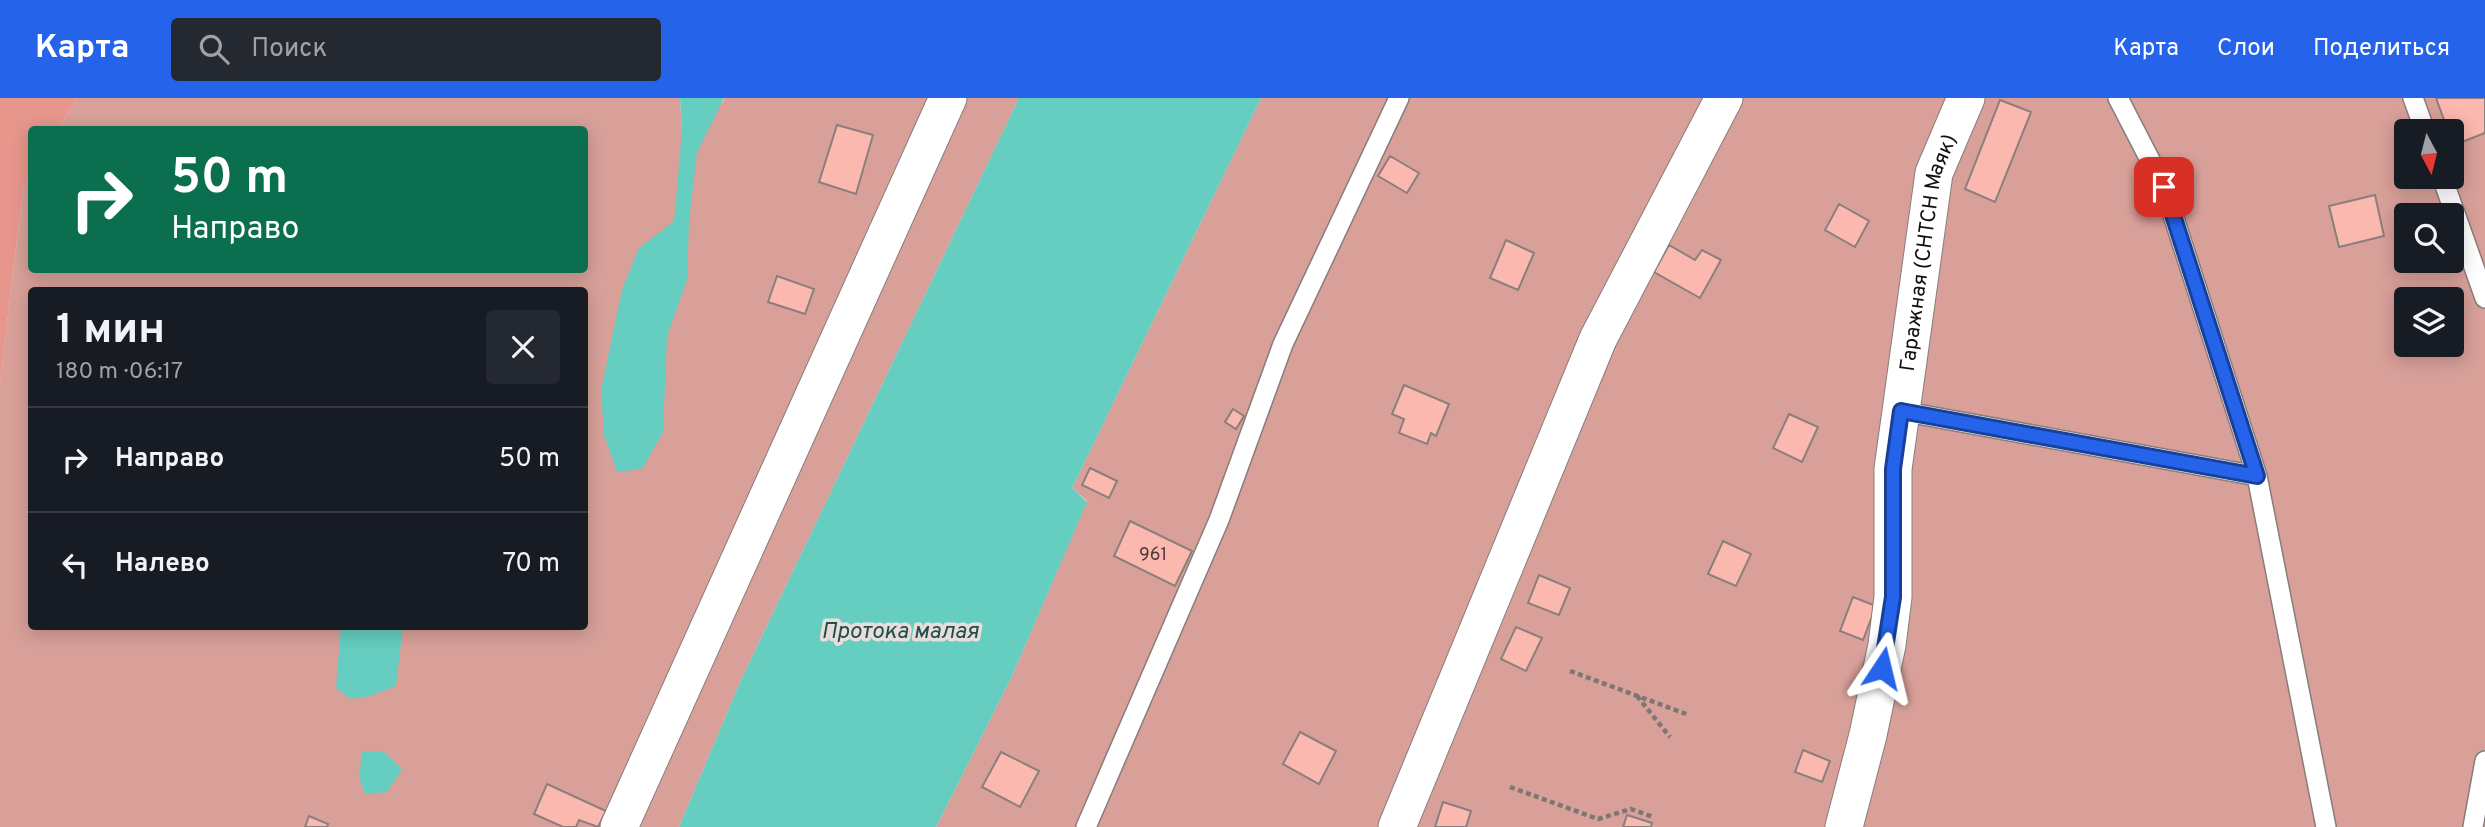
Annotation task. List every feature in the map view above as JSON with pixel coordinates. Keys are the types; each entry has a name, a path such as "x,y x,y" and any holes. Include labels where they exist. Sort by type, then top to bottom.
{"street":[{"path":"619,827 948,98"},
{"path":"1397,827 1598,339 1724,98"},
{"name":"Гаражная (СНТСН Маяк)","path":"1844,827 1868,735 1887,645 1893,597 1893,469 1934,173 1966,98"}],"lane":[{"path":"1086,827 1219,520 1283,344 1399,98"},
{"path":"2118,98 2164,187 2257,476 2326,827"},
{"path":"2413,98 2421,119"},
{"path":"2446,189 2485,298"},
{"path":"1901,411 2257,476"},
{"path":"2473,827 2485,761"}],"path":[{"path":"1570,671 1689,715"},
{"path":"1636,696 1670,737"},
{"path":"1510,787 1598,819 1632,809 1653,817"}],"shaded area":[{"path":"0,98 77,98 60,126 28,126 28,180 23,189 0,382"},
{"path":"77,98 680,98 682,131 723,102 724,98 1019,98 741,680 679,827 0,827 0,382 23,189 28,180 28,273 588,273 588,126 60,126"},
{"path":"1261,98 2485,98 2485,827 936,827 1012,676 1087,501 1072,488"}],"water":[{"path":"680,98 724,98 697,152 689,221 687,280 667,336 663,432 642,469 617,472 604,435 601,390 622,290 639,248 674,221 682,131"},
{"name":"Протока малая","path":"1019,98 1261,98 1072,488 1087,502 1012,676 936,827 679,827 741,680"},
{"path":"341,630 403,630 396,686 370,696 351,699 336,688"},
{"path":"362,751 383,751 402,769 387,792 365,794 359,777"}],"building":[{"path":"2436,98 2485,98 2485,133 2464,141 2464,119 2444,119"},
{"path":"2000,100 2031,112 1995,202 1965,189"},
{"path":"837,125 873,135 856,194 819,182"},
{"path":"1390,156 1419,173 1407,193 1378,176"},
{"path":"2375,195 2384,236 2339,247 2329,206"},
{"path":"1839,204 1869,221 1855,247 1825,230"},
{"path":"1506,240 1534,253 1518,290 1490,278"},
{"path":"1669,245 1695,260 1702,250 1721,260 1700,298 1654,272"},
{"path":"777,276 814,289 805,314 768,302"},
{"path":"1404,385 1449,404 1436,436 1431,433 1427,444 1399,433 1404,419 1392,414"},
{"path":"1233,409 1244,416 1236,429 1225,422"},
{"path":"1789,414 1818,427 1802,462 1773,448"},
{"path":"1090,468 1117,481 1109,498 1082,485"},
{"path":"1130,521 1192,551 1175,586 1114,556"},
{"path":"1723,541 1751,554 1736,586 1708,574"},
{"path":"1539,575 1570,588 1559,615 1528,603"},
{"path":"1853,597 1876,606 1863,640 1840,631"},
{"path":"1516,627 1542,638 1526,671 1501,659"},
{"path":"1300,732 1336,751 1319,784 1283,764"},
{"path":"1803,750 1830,761 1822,782 1795,772"},
{"path":"1001,752 1039,771 1020,807 982,787"},
{"path":"547,784 606,811 598,827 579,820 576,827 563,827 534,814"},
{"path":"1443,802 1471,811 1466,827 1435,827"},
{"path":"1627,815 1652,823 1651,827 1623,827"},
{"path":"309,816 328,824 327,827 305,827"}],"route":[{"path":"1882,668 1893,597 1893,469 1901,411 2257,476 2164,187"}]}
